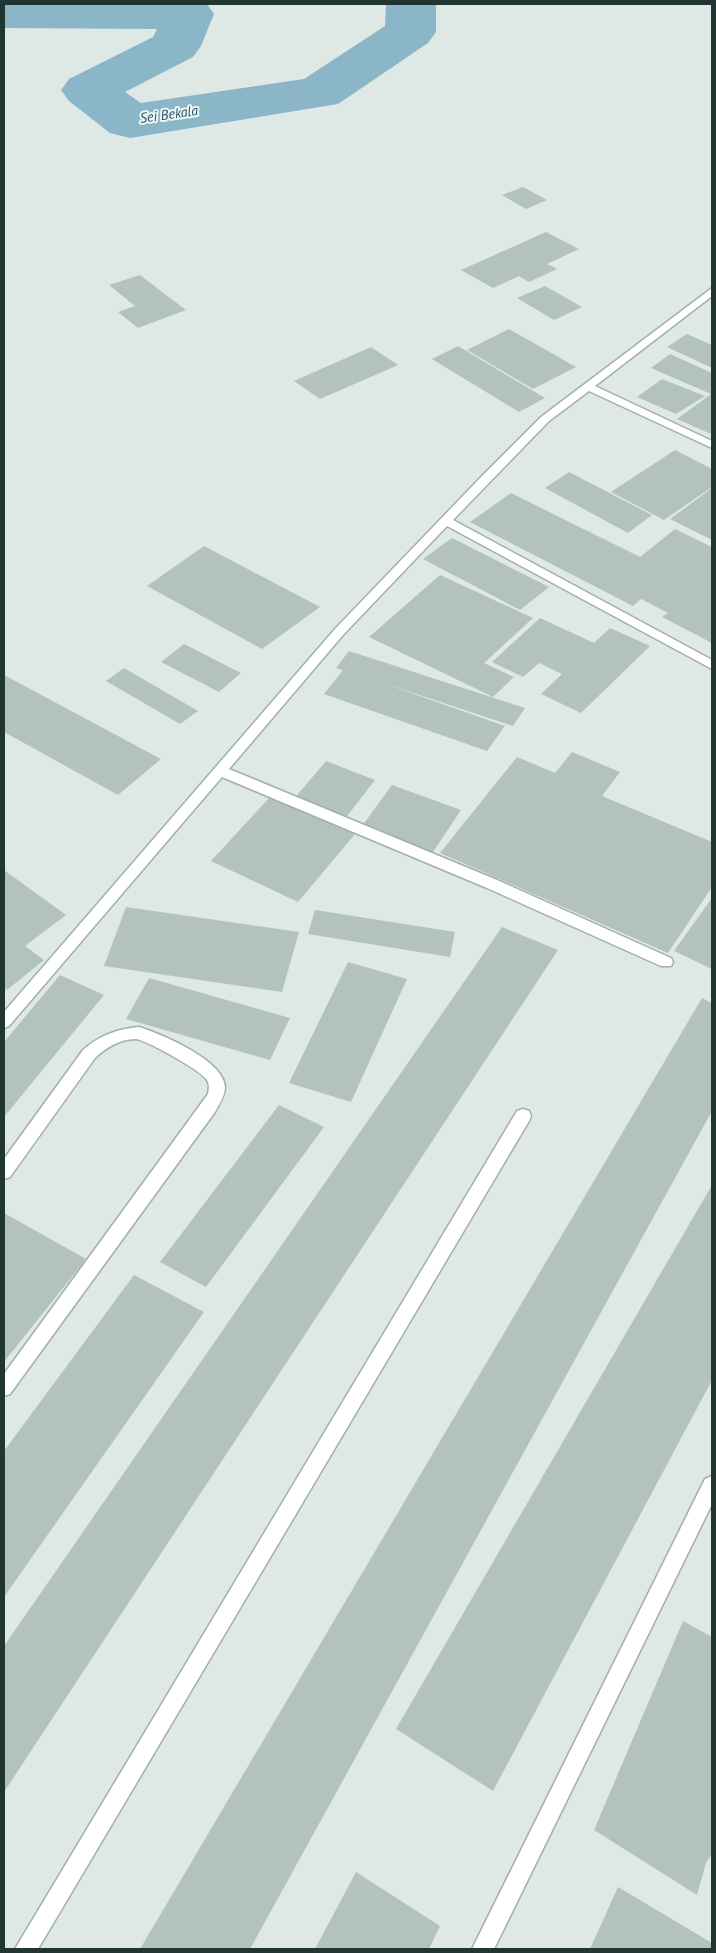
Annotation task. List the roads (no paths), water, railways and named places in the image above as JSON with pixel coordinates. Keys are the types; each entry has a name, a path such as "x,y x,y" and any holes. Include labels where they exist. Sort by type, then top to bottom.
{"street":[{"path":"4,1019 339,632 545,419 712,291"},
{"path":"587,386 712,445"},
{"path":"446,521 712,665"},
{"path":"220,771 492,884 666,962"},
{"path":"4,1172 89,1054 110,1038 130,1033 139,1033 200,1063 212,1074 216,1085 216,1094 209,1107 4,1388"},
{"path":"26,1949 523,1116"},
{"path":"483,1949 712,1485"}],"waterway":[{"name":"Sei Bekala","path":"4,13 189,14 175,46 88,90 130,121 319,93 410,32 411,4"}]}
